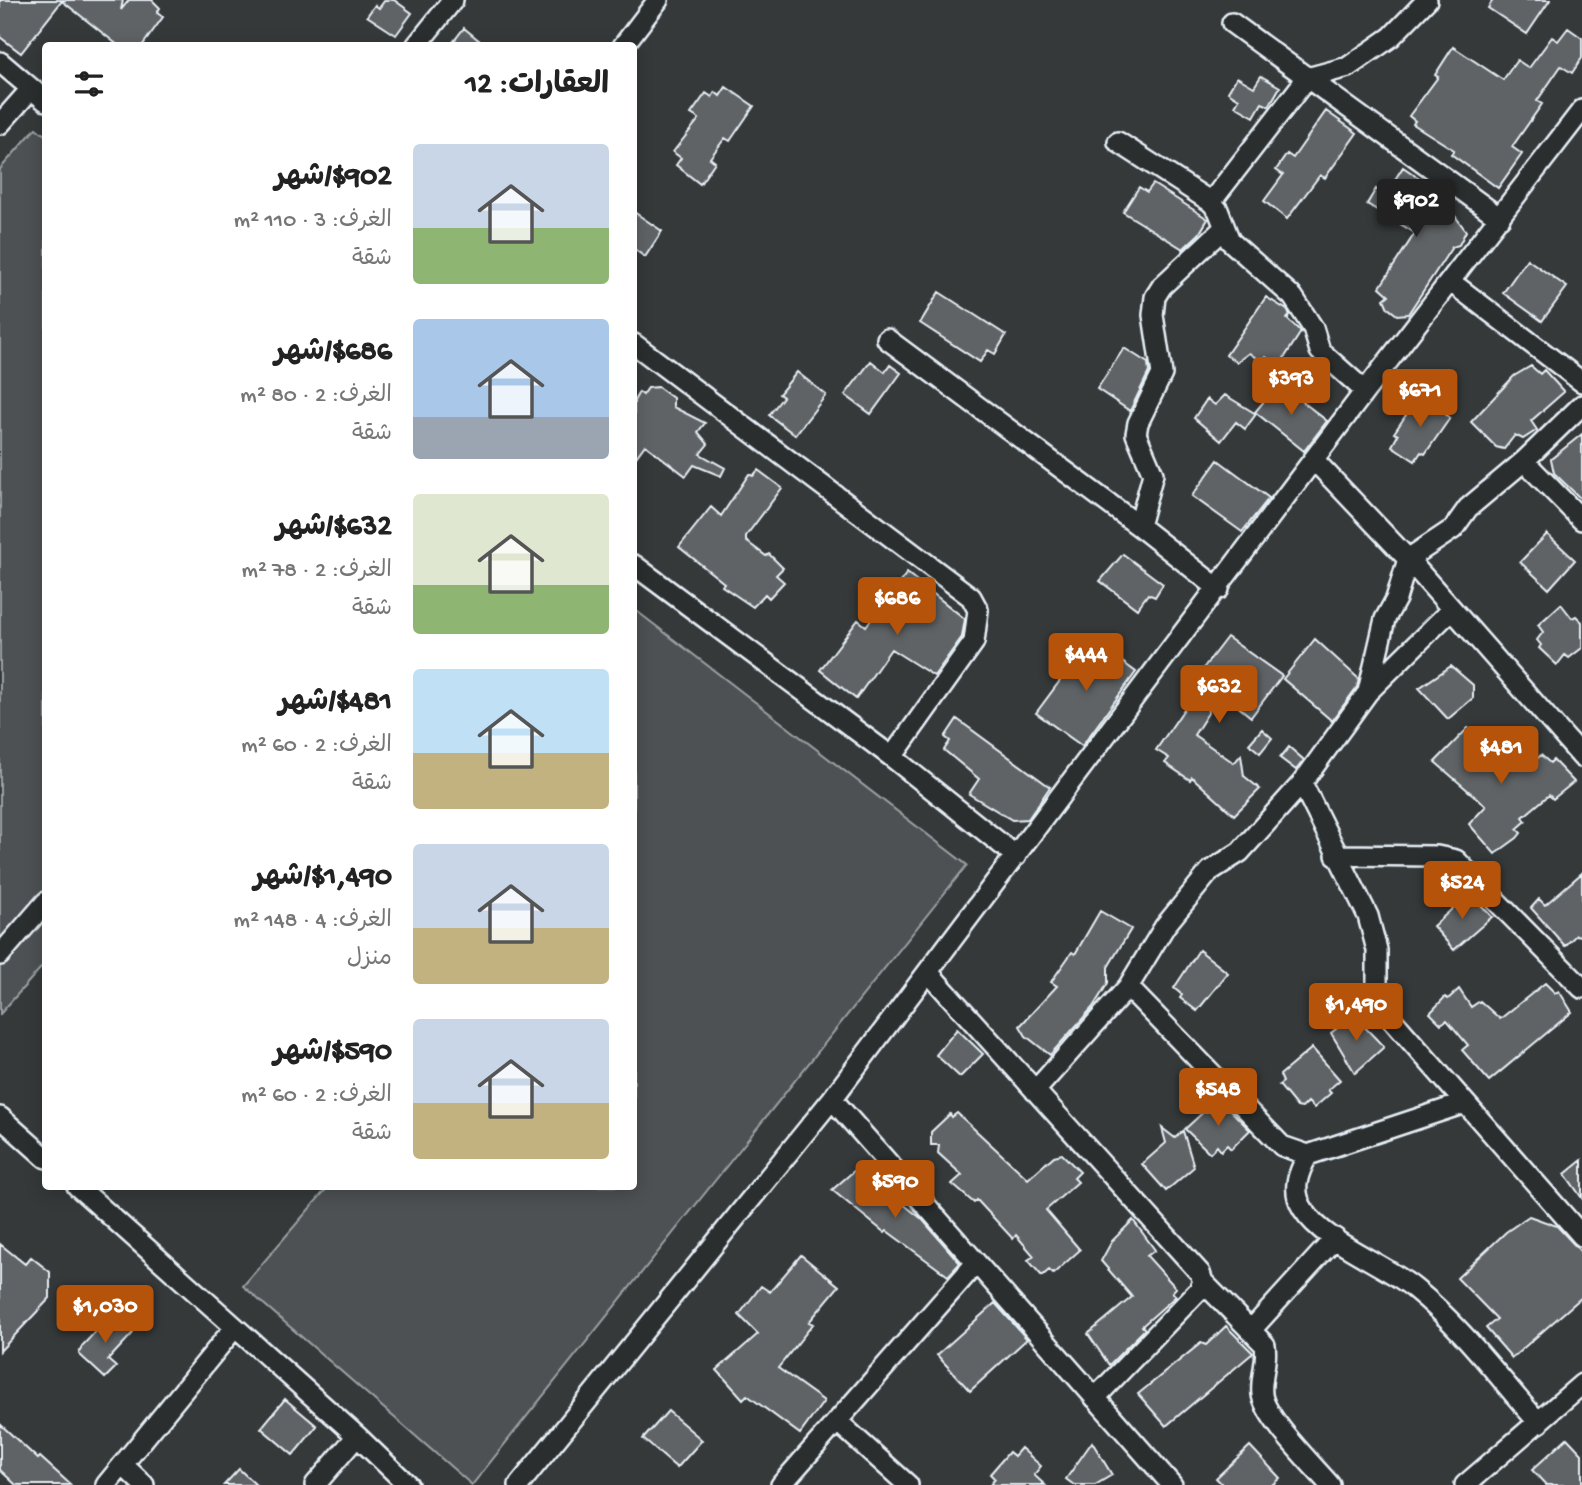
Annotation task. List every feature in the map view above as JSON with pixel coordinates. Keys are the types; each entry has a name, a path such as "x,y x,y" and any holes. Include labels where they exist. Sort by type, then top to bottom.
{"street":[{"path":"626,42 658,0"},
{"path":"1211,202 1307,78 1348,67 1391,37 1427,0"},
{"path":"419,42 446,2"},
{"path":"1232,23 1500,218"},
{"path":"0,62 38,95 0,124"},
{"path":"519,1485 832,1099 1219,589 1365,391 1582,110"},
{"path":"1118,142 1211,202 1218,210 1223,229 1239,253 1303,309 1320,351 1365,391"},
{"path":"1139,526 1153,474 1136,434 1138,423 1162,374 1153,315 1156,297 1162,286 1223,229"},
{"path":"1451,282 1582,382"},
{"path":"887,339 1139,526 1219,589"},
{"path":"637,346 971,597 978,610 974,642 892,757"},
{"path":"1368,692 1385,619 1396,599 1408,559 1453,529 1468,508 1524,461 1582,405"},
{"path":"1315,461 1408,559 1582,757"},
{"path":"1524,461 1582,520"},
{"path":"637,567 892,757 1016,856"},
{"path":"1035,1091 1128,987 1165,926 1210,871 1240,852 1302,783 1368,692 1452,609"},
{"path":"1302,783 1368,916 1377,950 1381,1007 1582,1236"},
{"path":"1336,855 1437,856 1455,860 1582,988"},
{"path":"0,955 42,907"},
{"path":"928,972 1200,1273 1203,1282 1265,1345 1267,1358 1262,1397 1271,1414 1330,1485"},
{"path":"1128,987 1282,1146 1308,1155 1465,1104"},
{"path":"832,1099 1172,1485"},
{"path":"0,1118 42,1155"},
{"path":"1308,1155 1297,1176 1296,1191 1303,1210 1335,1238 1391,1270 1418,1291 1445,1317 1539,1423"},
{"path":"82,1190 408,1485"},
{"path":"1251,1330 1335,1238"},
{"path":"781,1485 976,1263"},
{"path":"1095,1398 1199,1290 1203,1282"},
{"path":"106,1485 235,1327"},
{"path":"1465,1485 1582,1384"},
{"path":"838,1422 908,1485"},
{"path":"315,1485 357,1436"},
{"path":"123,1465 144,1485"}],"shaded area":[{"path":"36,128 42,133 42,967 0,1014 0,169"},
{"path":"637,611 967,865 472,1485 243,1286 325,1190 637,1190"}],"building":[{"path":"0,0 123,0 121,10 129,0 152,0 160,8 157,13 163,17 145,42 114,42 62,1 21,53 0,37"},
{"path":"385,0 394,0 412,13 396,35 367,16 375,5 379,8"},
{"path":"1493,0 1550,0 1527,34 1488,8"},
{"path":"464,28 481,42 453,42"},
{"path":"1568,28 1582,38 1582,58 1572,73 1561,66 1537,101 1542,104 1512,147 1522,154 1498,188 1451,154 1454,150 1413,124 1415,121 1409,116 1438,77 1435,75 1453,47 1503,80 1517,60 1529,68 1552,37 1558,41"},
{"path":"1261,76 1280,87 1269,106 1262,103 1254,117 1235,106 1239,99 1228,92 1237,77 1254,87"},
{"path":"726,87 754,106 730,141 725,138 710,158 715,162 700,184 676,165 681,158 673,152 699,119 691,114 706,93 712,97 715,92 720,96"},
{"path":"1326,111 1357,133 1325,178 1320,175 1287,219 1264,201 1283,175 1276,170 1287,154 1293,158"},
{"path":"1403,167 1428,184 1422,193 1455,216 1466,231 1459,245 1452,247 1408,314 1397,315 1388,308 1384,299 1389,295 1380,287 1415,233 1367,204 1376,189 1385,195"},
{"path":"1153,184 1208,219 1199,234 1183,249 1123,212 1139,187 1147,192"},
{"path":"637,214 662,231 645,257 637,251"},
{"path":"1527,259 1567,287 1542,321 1503,293"},
{"path":"939,292 1006,335 995,354 988,350 980,362 920,323"},
{"path":"1266,297 1287,310 1290,315 1287,319 1301,332 1279,366 1266,357 1262,362 1249,353 1237,362 1226,355"},
{"path":"1124,348 1148,363 1149,372 1130,411 1097,389"},
{"path":"871,361 885,372 890,365 901,373 871,414 845,395"},
{"path":"1531,366 1540,374 1544,370 1564,392 1531,421 1537,430 1523,439 1515,435 1504,449 1496,447 1471,422 1514,376"},
{"path":"797,372 826,395 795,435 769,415 783,397 779,394"},
{"path":"1279,383 1327,421 1304,451 1255,412"},
{"path":"658,387 673,398 673,407 705,423 698,432 708,444 700,454 725,468 721,476 694,465 686,476 645,445 637,456 637,396 639,392 643,395 648,388"},
{"path":"1225,395 1256,414 1245,429 1236,422 1221,441 1194,418 1207,399 1215,405"},
{"path":"1418,397 1429,406 1432,402 1450,418 1425,454 1421,452 1415,461 1392,446 1398,435 1394,433"},
{"path":"1582,434 1582,500 1554,473 1551,459"},
{"path":"1218,460 1269,498 1242,532 1192,496"},
{"path":"758,470 782,488 746,536 746,541 766,556 769,554 783,568 776,575 784,582 769,598 765,594 753,607 722,586 724,583 679,547 711,507 721,516 749,474 753,476"},
{"path":"1547,534 1575,560 1549,589 1520,562"},
{"path":"1123,554 1163,584 1155,597 1148,594 1137,609 1100,581"},
{"path":"907,573 965,619 962,637 934,676 891,649 856,699 820,670 858,620 866,626"},
{"path":"1561,604 1572,618 1576,616 1582,622 1582,648 1569,658 1565,655 1557,665 1539,648 1541,645 1537,640 1543,632 1538,625"},
{"path":"1227,637 1282,676 1251,717 1205,680 1208,713 1194,735 1234,763 1241,755 1244,776 1260,789 1234,815 1192,777 1190,780 1165,763 1169,758 1156,750 1204,680 1198,675"},
{"path":"1091,639 1136,672 1082,746 1036,713"},
{"path":"1315,639 1359,679 1357,687 1332,721 1283,679"},
{"path":"1451,666 1473,685 1473,698 1448,719 1419,688"},
{"path":"957,719 1050,787 1028,819 1012,820 969,794 979,779 944,750 950,741 945,737"},
{"path":"1468,728 1506,760 1518,766 1533,754 1538,758 1541,755 1550,763 1553,760 1574,782 1553,799 1549,795 1523,817 1526,821 1517,829 1521,833 1495,854 1469,824 1486,806 1435,762"},
{"path":"1262,729 1272,738 1260,753 1249,744"},
{"path":"1289,747 1304,760 1296,770 1280,758"},
{"path":"1582,873 1582,936 1576,935 1565,946 1531,908 1539,899 1545,905"},
{"path":"1470,893 1492,917 1454,950 1433,926"},
{"path":"1100,911 1131,929 1108,967 1108,983 1093,1007 1050,1055 1026,1036 1020,1026 1057,986 1051,982 1072,952 1075,954"},
{"path":"1199,950 1228,973 1197,1011 1180,998 1182,995 1174,988"},
{"path":"1545,983 1555,993 1559,991 1572,1012 1489,1081 1462,1050 1468,1045 1447,1020 1441,1024 1430,1013 1445,997 1448,999 1459,989 1471,1007 1480,1001 1500,1019"},
{"path":"1353,1015 1384,1047 1355,1073 1331,1033"},
{"path":"957,1029 983,1054 960,1077 936,1055"},
{"path":"1312,1048 1340,1080 1328,1090 1331,1093 1314,1108 1308,1102 1302,1108 1297,1107 1279,1085 1283,1082 1280,1075"},
{"path":"1221,1101 1250,1130 1231,1149 1227,1145 1221,1151 1217,1146 1210,1153 1185,1129 1210,1106 1213,1108"},
{"path":"957,1113 1028,1179 1054,1156 1062,1154 1080,1172 1074,1178 1078,1182 1046,1210 1080,1250 1053,1274 1049,1270 1042,1276 1028,1260 1034,1256 1016,1235 1013,1239 977,1200 974,1203 952,1184 962,1175 938,1153 939,1145 931,1145 931,1132 950,1114 952,1117"},
{"path":"1162,1128 1175,1138 1183,1131 1194,1167 1166,1191 1142,1164 1166,1143"},
{"path":"1582,1160 1582,1198 1565,1174"},
{"path":"855,1170 862,1175 864,1173 922,1219 960,1263 948,1276 887,1231 885,1233 832,1190"},
{"path":"1529,1216 1557,1226 1582,1253 1582,1297 1512,1358 1486,1328 1497,1319 1457,1278 1506,1232"},
{"path":"1133,1220 1155,1250 1147,1256 1176,1288 1172,1292 1176,1296 1142,1326 1145,1329 1109,1365 1088,1334 1132,1297 1101,1261 1112,1241"},
{"path":"0,1244 25,1264 31,1257 50,1272 50,1298 0,1351"},
{"path":"801,1255 839,1286 809,1322 813,1324 778,1368 824,1401 800,1434 747,1395 743,1399 717,1370 758,1334 739,1315 761,1286 770,1292"},
{"path":"995,1303 1027,1339 970,1391 937,1355"},
{"path":"112,1314 133,1333 108,1360 116,1367 105,1378 79,1354 82,1346"},
{"path":"1226,1326 1253,1353 1166,1426 1138,1394 1201,1343 1206,1345"},
{"path":"285,1399 317,1426 293,1455 261,1428"},
{"path":"668,1411 702,1440 677,1468 643,1439"},
{"path":"0,1424 71,1485 16,1485 0,1470"},
{"path":"1567,1438 1582,1454 1582,1485 1546,1485 1532,1470"},
{"path":"1092,1442 1112,1475 1095,1485 1074,1485 1066,1479"},
{"path":"1250,1446 1280,1478 1272,1485 1223,1485 1216,1478"},
{"path":"1021,1448 1041,1466 1034,1475 1045,1485 990,1485 995,1479 990,1474 1009,1452 1014,1456"},
{"path":"239,1469 256,1485 224,1485"}]}
